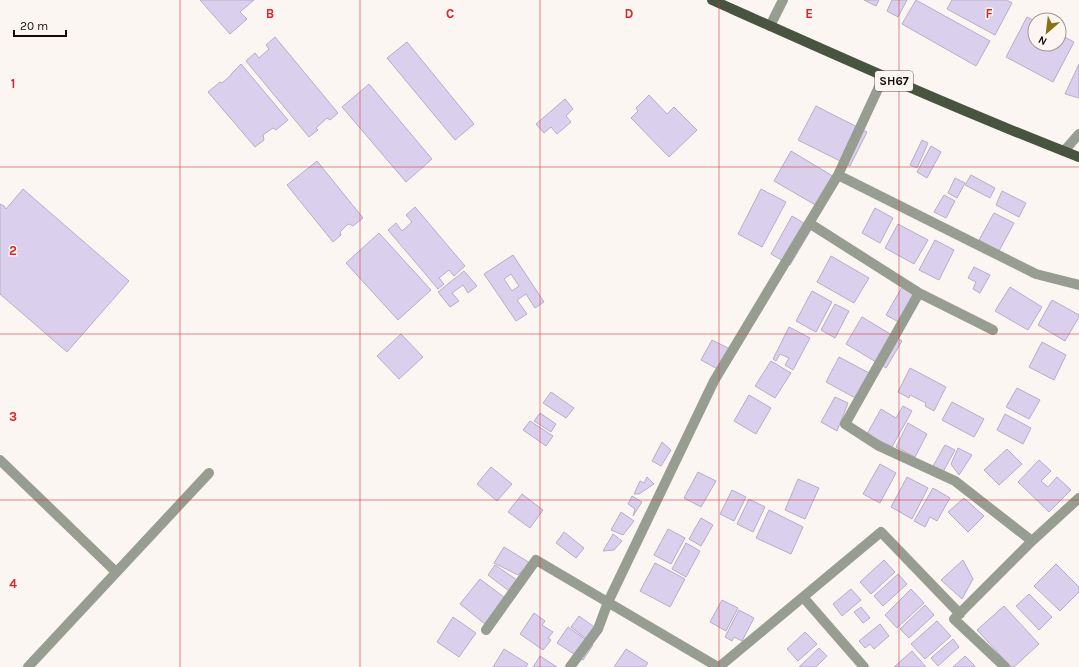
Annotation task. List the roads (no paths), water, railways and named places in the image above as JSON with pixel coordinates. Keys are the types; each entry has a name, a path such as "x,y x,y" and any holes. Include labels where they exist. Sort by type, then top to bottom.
{"main road":[{"name":"SH67","path":"712,0 884,76 1001,126 1079,157"}],"street":[{"path":"770,26 783,0"},
{"path":"570,667 598,629 608,602 714,381 838,175 884,76"},
{"path":"1064,151 1079,134"},
{"path":"838,175 1036,274 1079,285"},
{"path":"809,223 919,293 993,330"},
{"path":"919,293 845,424 879,446 955,481 1032,540"},
{"path":"0,460 116,572"},
{"path":"28,667 209,473"},
{"path":"1005,667 954,619 1032,540 1079,498"},
{"path":"486,630 536,560 719,667 881,532 960,614"},
{"path":"803,597 864,667"}]}
